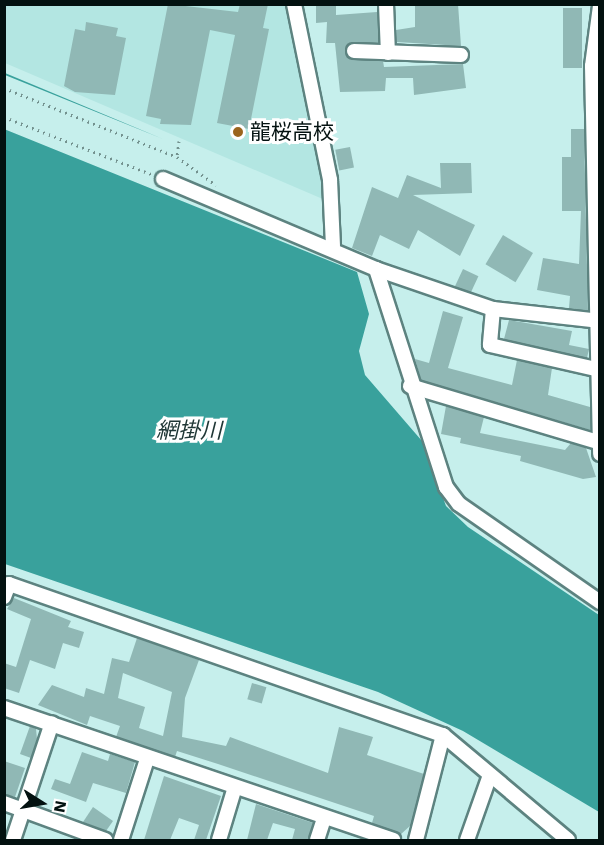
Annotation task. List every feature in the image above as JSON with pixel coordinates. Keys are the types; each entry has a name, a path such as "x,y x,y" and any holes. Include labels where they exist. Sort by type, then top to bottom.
{"street":[{"path":"294,4 330,180 333,246"},
{"path":"386,4 388,53"},
{"path":"410,386 599,448 592,66 600,6"},
{"path":"354,51 461,55"},
{"path":"163,179 333,246 376,269 493,309 597,321"},
{"path":"376,269 410,386 446,487 459,504 600,602"},
{"path":"493,309 490,345 596,369"},
{"path":"4,597 9,584 443,735 489,778 568,840"},
{"path":"4,708 52,723 147,759 393,840"},
{"path":"13,840 52,723"},
{"path":"416,840 443,735"},
{"path":"121,840 147,759"},
{"path":"467,840 489,778"},
{"path":"219,840 235,787"},
{"path":"4,803 105,840"},
{"path":"316,840 324,818"}],"path":[{"path":"4,88 177,157 226,193"},
{"path":"4,117 163,179"},
{"path":"177,157 179,141"}],"shaded area":[{"name":"龍桜高校","path":"5,5 289,5 325,200 5,63"}],"water":[{"path":"5,73 163,139 5,75"},
{"name":"網掛川","path":"4,129 357,272 369,314 359,351 365,375 422,441 446,506 468,527 599,615 599,812 463,731 378,692 5,564"}],"building":[{"path":"168,4 238,12 240,4 268,4 263,28 269,29 249,129 217,123 235,35 210,30 191,125 160,124 161,119 146,116"},
{"path":"316,4 336,4 336,15 377,12 379,43 349,43 345,51 350,59 383,61 384,67 463,64 466,88 414,95 413,78 386,78 385,91 340,92 335,43 326,43 327,22 316,23"},
{"path":"415,4 458,4 461,46 397,42 396,30 415,27"},
{"path":"563,8 582,8 582,68 563,68"},
{"path":"86,22 118,28 116,36 126,38 115,95 75,92 64,86 75,29 85,31"},
{"path":"571,129 584,129 588,311 569,308 570,296 537,290 543,258 579,264 581,211 562,211 562,157 571,157"},
{"path":"350,147 354,168 339,170 335,150"},
{"path":"440,163 471,163 472,193 413,195 475,225 460,256 418,230 409,249 380,235 372,256 352,248 372,187 398,198 407,175 441,188"},
{"path":"503,235 533,253 515,282 485,264"},
{"path":"463,269 478,276 470,293 455,286"},
{"path":"443,311 463,317 448,368 512,385 517,360 552,368 548,395 590,407 590,430 421,380 415,359 429,363"},
{"path":"509,320 572,331 569,345 589,349 587,358 504,339"},
{"path":"446,406 484,417 480,433 565,450 571,443 586,448 596,477 583,479 520,461 521,456 460,443 461,438 441,434"},
{"path":"14,598 71,621 68,627 84,632 79,648 63,643 55,669 30,660 19,693 4,688 4,663 16,667 31,619 7,609"},
{"path":"137,638 199,660 185,698 182,737 226,746 230,737 328,773 339,727 373,737 367,755 424,774 411,825 400,835 372,823 374,816 177,751 175,757 116,737 120,726 90,716 87,725 38,705 52,685 84,697 86,688 104,694 112,658 129,662","holes":["123,673 172,692 163,736 139,728 145,707 118,698"]},
{"path":"252,683 266,687 262,703 247,699"},
{"path":"30,726 36,729 37,739 31,758 20,754"},
{"path":"82,752 108,761 110,754 135,762 126,793 93,783 86,802 51,789 55,779 70,784"},
{"path":"4,761 25,768 15,797 4,794"},
{"path":"164,776 221,796 206,840 194,840 199,825 179,818 170,840 144,840"},
{"path":"256,804 313,823 308,840 292,840 295,829 273,823 267,840 247,840"},
{"path":"93,807 113,821 106,831 83,822"}],"place":[{"name":"龍桜高校","path":"238,132"}]}
